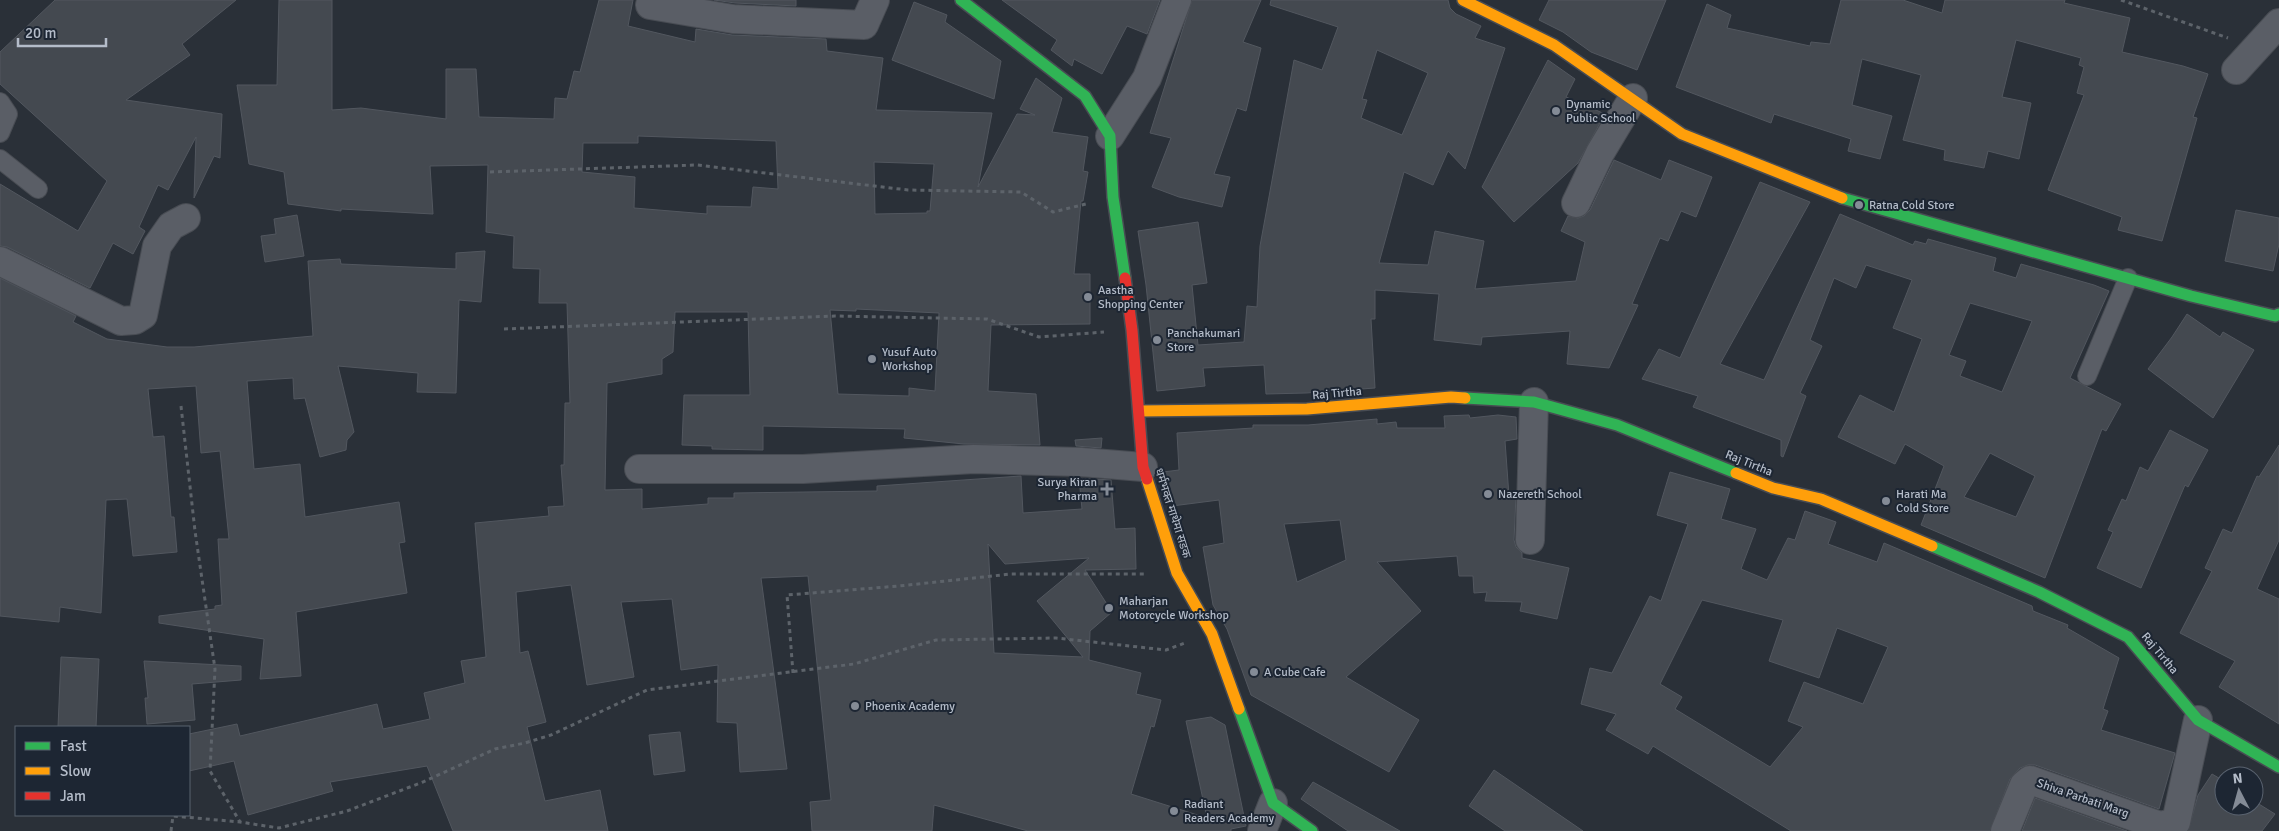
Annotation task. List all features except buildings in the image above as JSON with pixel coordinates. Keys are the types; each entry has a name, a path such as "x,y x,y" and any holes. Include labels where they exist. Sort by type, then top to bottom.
{"street":[{"path":"650,5 732,18 864,25 875,0"},
{"path":"961,0 1085,96 1110,136 1147,78 1177,0"},
{"path":"1463,0 1554,44 1682,134 1845,199 2191,296 2275,316 2279,314"},
{"path":"2236,70 2279,22"},
{"path":"1576,203 1600,154 1633,98"},
{"name":"धर्मभक्त माथेमा सडक","path":"1110,136 1113,197 1132,330 1144,467 1177,573 1212,634 1273,803"},
{"path":"0,261 121,321 135,320 143,315 157,246 170,226 186,218"},
{"name":"Raj Tirtha","path":"1139,411 1307,410 1451,397 1534,402 1617,425 1774,488 1821,499 2040,592 2128,637 2198,720 2279,767"},
{"path":"1530,540 1534,402"},
{"path":"639,469 802,469 974,459 1081,462 1144,467"},
{"name":"Shiva Parbati Marg","path":"2006,831 2024,785 2030,780 2160,826 2176,822 2198,720"},
{"path":"1262,831 1273,803 1312,831"}],"lane":[{"path":"0,102 8,114 0,133"},
{"path":"0,159 38,189"},
{"path":"2087,376 2128,278"}],"path":[{"path":"2121,0 2257,48"},
{"path":"490,172 697,164 908,190 1021,192 1053,212 1113,197"},
{"path":"504,329 835,316 987,320 1039,337 1132,330"},
{"path":"181,406 195,531 215,669 210,771 240,822"},
{"path":"793,673 786,595 899,586 1010,574 1177,573"},
{"path":"171,831 173,816 240,822 279,828 347,811 423,782 495,749 552,735 647,690 854,664 936,640 1056,638 1166,650 1212,634"}],"traffic: fast":[{"path":"961,0 1085,96 1110,136 1113,197 1125,278"},
{"path":"1842,198 2191,296 2275,316 2279,314"},
{"path":"1465,398 1534,402 1617,425 1736,473"},
{"path":"1932,546 2039,592 2128,637 2198,720 2279,767"},
{"path":"1239,709 1273,803 1312,831"}],"traffic: slow":[{"path":"1463,0 1554,45 1682,134 1842,198"},
{"path":"1139,411 1307,409 1451,397 1465,398"},
{"path":"1736,473 1773,488 1821,499 1932,546"},
{"path":"1147,479 1177,573 1212,634 1239,709"}],"traffic: jam":[{"path":"1125,278 1132,330 1143,467 1147,479"}],"place":[{"name":"Dynamic Public School","path":"1556,111"},
{"name":"Ratna Cold Store","path":"1859,205"},
{"name":"Aastha Shopping Center","path":"1088,297"},
{"name":"Panchakumari Store","path":"1157,340"},
{"name":"Yusuf Auto Workshop","path":"872,359"},
{"name":"Surya Kiran Pharma","path":"1107,489"},
{"name":"Nazereth School","path":"1488,494"},
{"name":"Harati Ma Cold Store","path":"1886,501"},
{"name":"Maharjan Motorcycle Workshop","path":"1109,608"},
{"name":"A Cube Cafe","path":"1254,672"},
{"name":"Phoenix Academy","path":"855,706"},
{"name":"Radiant Readers Academy","path":"1174,811"}]}
